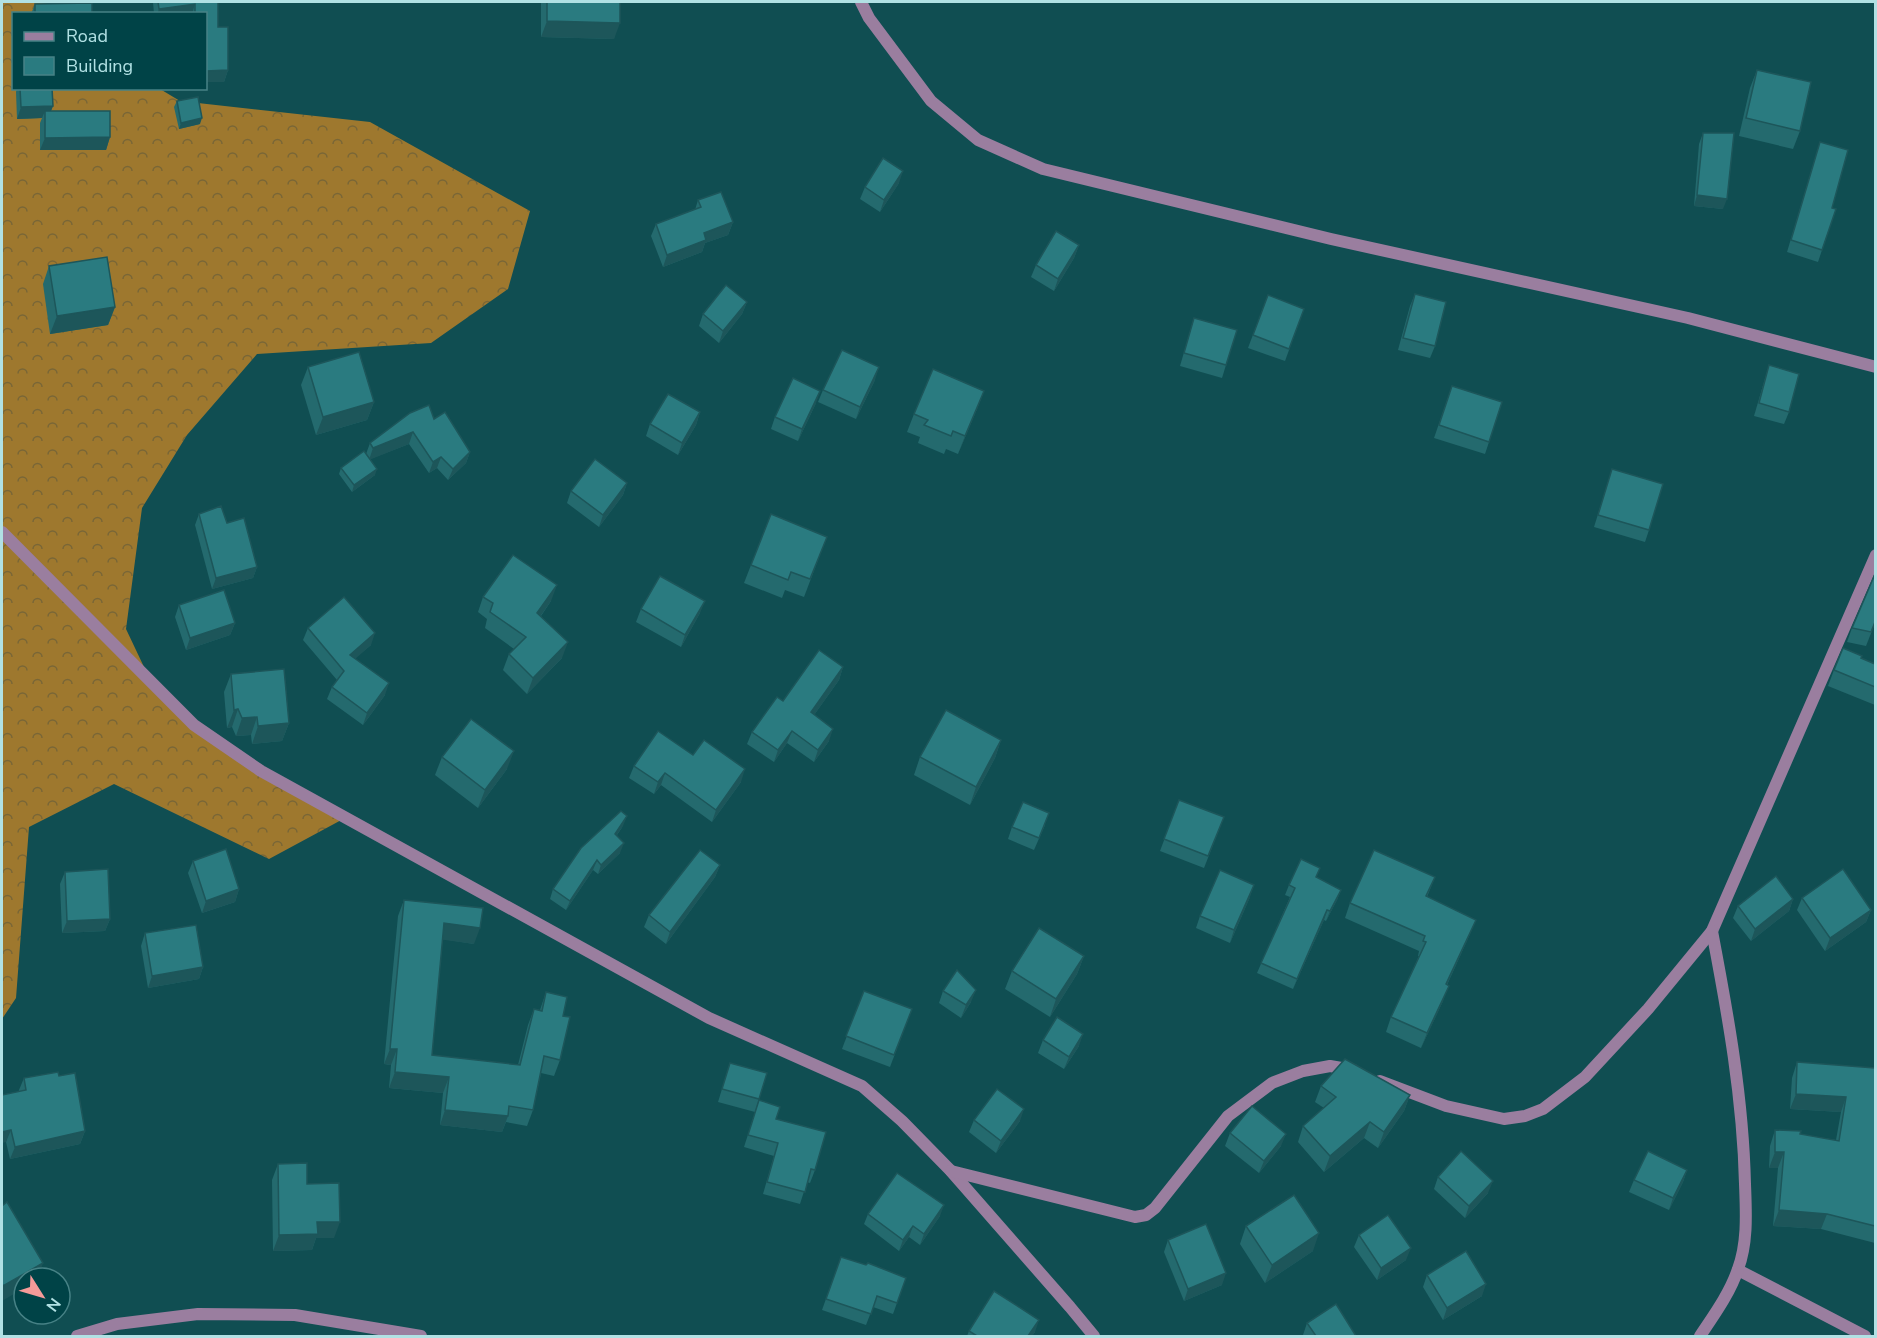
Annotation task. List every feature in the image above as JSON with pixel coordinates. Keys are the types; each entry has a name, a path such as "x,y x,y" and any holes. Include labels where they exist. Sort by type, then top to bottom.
{"street":[{"path":"861,2 869,18 931,100 978,140 1043,169 1331,239 1688,318 1875,367"},
{"path":"2,532 194,725 270,776 709,1018 861,1086 902,1121 950,1170 1094,1336"},
{"path":"950,1170 1135,1217 1146,1215 1155,1208 1228,1116 1272,1083 1303,1071 1330,1066 1349,1068 1446,1106 1504,1119 1525,1116 1543,1109 1585,1077 1648,1009 1712,932 1875,555"},
{"path":"1700,1336 1718,1310 1738,1270 1745,1242 1746,1225 1744,1134 1733,1047 1712,932"},
{"path":"1738,1270 1865,1336"},
{"path":"77,1336 117,1324 198,1314 295,1315 421,1336"}],"green space":[{"path":"2,2 74,2 80,12 12,12 12,90 162,90 180,101 370,122 530,211 508,289 431,343 257,354 187,435 142,508 126,629 153,686 194,725 345,818 269,859 114,784 29,827 16,998 2,1019"}],"building":[{"path":"158,2 218,2 218,27 228,27 228,70 207,71 207,12 195,12 195,4 159,9"},
{"path":"547,2 620,2 620,23 547,21"},
{"path":"92,3 92,12 35,12 35,4"},
{"path":"1757,70 1811,82 1800,131 1746,118"},
{"path":"20,90 52,90 53,106 21,107"},
{"path":"198,97 202,118 181,123 177,101"},
{"path":"45,111 110,111 110,137 45,138"},
{"path":"1703,133 1734,133 1727,199 1697,195"},
{"path":"1820,142 1848,150 1832,208 1836,209 1822,250 1791,240"},
{"path":"883,158 903,171 884,200 865,187"},
{"path":"721,192 733,222 704,233 706,240 667,255 656,224 701,207 698,200"},
{"path":"1056,231 1079,245 1058,279 1036,265"},
{"path":"107,257 115,307 57,316 49,266"},
{"path":"726,285 747,302 723,331 703,314"},
{"path":"1415,294 1446,302 1435,346 1403,338"},
{"path":"1268,295 1304,309 1289,349 1253,335"},
{"path":"1194,318 1237,330 1226,365 1184,353"},
{"path":"842,350 879,367 860,407 823,390"},
{"path":"359,352 374,402 323,417 308,367"},
{"path":"1769,365 1799,374 1789,412 1759,403"},
{"path":"933,369 984,391 965,436 953,431 951,436 924,425 928,420 914,414"},
{"path":"793,378 820,391 802,429 775,417"},
{"path":"1452,386 1502,402 1489,442 1439,425"},
{"path":"668,394 700,412 682,443 650,424"},
{"path":"429,405 434,419 445,412 470,452 453,469 441,457 433,462 413,432 373,448 370,443 410,413"},
{"path":"364,451 377,469 354,485 341,468"},
{"path":"595,459 627,483 603,515 571,491"},
{"path":"1612,469 1663,484 1649,530 1598,515"},
{"path":"221,506 227,523 244,518 257,567 216,578 199,514"},
{"path":"771,514 827,537 810,579 791,572 788,580 751,565"},
{"path":"513,555 557,585 537,613 568,642 533,678 509,654 526,637 490,612 493,603 483,597"},
{"path":"1875,574 1875,622 1871,632 1852,628"},
{"path":"660,576 705,601 685,635 641,609"},
{"path":"224,590 235,623 190,638 179,605"},
{"path":"344,597 375,633 350,655 389,683 367,713 332,687 344,671 308,628"},
{"path":"1843,648 1875,664 1875,687 1834,670"},
{"path":"819,650 843,667 811,712 833,729 818,750 792,731 778,750 752,732 777,697 783,701"},
{"path":"284,669 289,723 258,726 257,717 242,718 238,709 234,710 231,674"},
{"path":"946,710 1001,740 976,787 920,757"},
{"path":"471,719 514,751 485,790 442,757"},
{"path":"658,731 693,755 704,740 745,769 716,810 665,773 658,782 634,766"},
{"path":"1179,800 1224,817 1208,856 1164,839"},
{"path":"1023,802 1049,813 1039,838 1012,827"},
{"path":"621,811 627,816 615,834 624,843 601,865 597,860 570,901 553,889 581,848"},
{"path":"226,849 239,889 206,901 193,861"},
{"path":"700,850 720,865 670,932 649,915"},
{"path":"1374,850 1435,877 1426,896 1476,920 1446,984 1449,986 1427,1033 1391,1017 1426,942 1423,941 1425,936 1350,903"},
{"path":"1301,859 1320,868 1316,877 1341,890 1330,911 1327,910 1297,979 1261,963 1295,888 1289,885"},
{"path":"108,869 110,919 67,921 65,872"},
{"path":"1843,869 1871,910 1830,938 1802,898"},
{"path":"1220,870 1254,885 1234,930 1200,916"},
{"path":"1776,876 1793,899 1755,929 1738,906"},
{"path":"404,900 483,908 480,928 444,923 432,1055 520,1065 534,1009 542,1011 546,992 567,997 563,1016 570,1017 560,1060 544,1056 533,1110 509,1106 508,1116 445,1110 449,1077 395,1072 397,1049 390,1049"},
{"path":"196,925 203,967 152,976 145,933"},
{"path":"1039,928 1084,956 1056,999 1012,971"},
{"path":"957,970 976,990 966,1005 943,991"},
{"path":"864,991 912,1009 894,1055 846,1036"},
{"path":"1057,1017 1083,1034 1069,1057 1043,1040"},
{"path":"1345,1059 1410,1095 1384,1132 1370,1122 1330,1156 1303,1126 1336,1097 1321,1086"},
{"path":"1797,1062 1875,1068 1875,1226 1827,1214 1779,1210 1784,1152 1775,1152 1775,1130 1801,1131 1800,1134 1839,1141 1846,1097 1796,1094"},
{"path":"730,1063 767,1073 759,1099 722,1089"},
{"path":"58,1072 59,1076 75,1073 85,1131 15,1147 11,1130 2,1132 2,1095 26,1090 24,1078"},
{"path":"997,1089 1024,1109 1001,1141 974,1120"},
{"path":"759,1100 780,1107 776,1119 826,1132 815,1170 811,1169 805,1192 767,1182 778,1143 748,1135"},
{"path":"1252,1106 1286,1134 1264,1161 1230,1133"},
{"path":"1461,1151 1493,1181 1469,1206 1438,1177"},
{"path":"1648,1151 1687,1170 1673,1198 1634,1180"},
{"path":"307,1163 307,1184 339,1183 340,1222 317,1222 318,1234 279,1235 278,1164"},
{"path":"897,1173 944,1205 924,1234 913,1226 903,1240 868,1214"},
{"path":"1294,1195 1319,1233 1272,1265 1246,1226"},
{"path":"7,1202 43,1263 38,1266 12,1266 12,1281 3,1286 2,1283 2,1206"},
{"path":"1388,1215 1411,1248 1381,1268 1359,1235"},
{"path":"1206,1224 1226,1273 1188,1289 1168,1240"},
{"path":"1466,1251 1486,1284 1447,1308 1427,1275"},
{"path":"841,1257 866,1265 868,1263 906,1278 897,1303 877,1296 871,1314 826,1299"},
{"path":"994,1291 1039,1320 1028,1336 977,1336 969,1331"},
{"path":"1336,1304 1356,1336 1316,1336 1307,1323"}]}
